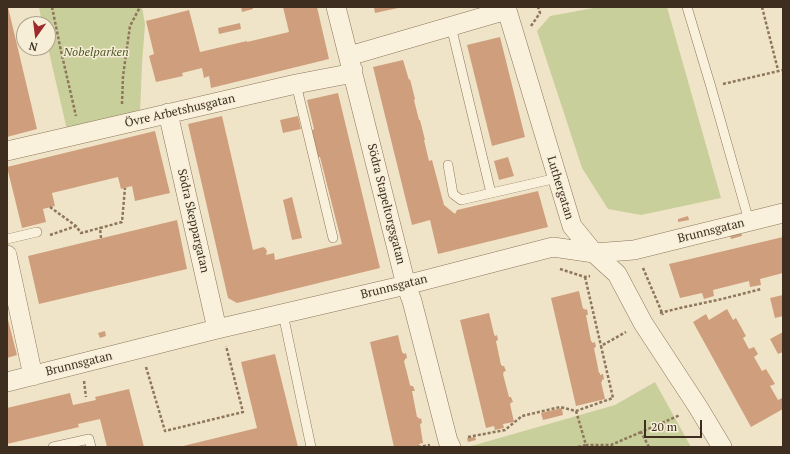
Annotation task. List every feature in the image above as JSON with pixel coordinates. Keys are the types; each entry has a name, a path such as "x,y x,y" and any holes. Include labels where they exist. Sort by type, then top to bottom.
{"street":[{"name":"Södra Stapeltorgsgatan","path":"336,7 406,285 412,301 450,444"},
{"name":"Övre Arbetshusgatan","path":"7,151 343,74 351,63 451,26 508,8"},
{"name":"Luthergatan","path":"508,8 572,226 594,253 617,274 644,323 722,447"},
{"name":"Södra Skeppargatan","path":"168,113 221,336"},
{"name":"Brunnsgatan","path":"7,382 221,336 283,314 406,285 553,247 594,253 634,250 783,213"},
{"path":"7,255 33,376"}],"lane":[{"path":"687,7 749,221"},
{"path":"451,26 491,193"},
{"path":"296,84 333,238"},
{"path":"448,165 453,194 461,200 557,178"},
{"path":"7,239 41,235"},
{"path":"283,314 311,447"},
{"path":"53,447 89,438 91,447"}],"path":[{"path":"52,7 80,134"},
{"path":"121,125 123,76 130,26 140,7"},
{"path":"762,7 778,70"},
{"path":"711,87 783,70"},
{"path":"50,207 76,226 81,233 122,222 125,188"},
{"path":"41,235 76,226"},
{"path":"100,228 101,238"},
{"path":"418,447 450,444 505,430 522,416 560,407 576,411 613,398 585,277"},
{"path":"601,346 661,312 722,300 761,289"},
{"path":"145,364 165,431 243,412 221,336"},
{"path":"83,379 86,397"},
{"path":"578,447 586,445 611,445 698,407"},
{"path":"576,411 586,445"},
{"path":"642,432 649,447"}],"green space":[{"name":"Nobelparken","path":"39,7 142,7 145,24 140,114 68,134 50,56 56,56 56,16 41,16"},
{"path":"599,7 667,7 721,198 641,215 608,209 582,168 537,31 550,16"},
{"path":"655,382 691,447 468,447 615,405"}],"building":[{"path":"8,7 16,41 16,56 20,56 37,129 7,137"},
{"path":"241,7 253,7 253,9 242,12"},
{"path":"283,7 317,7 329,59 211,88 209,76 204,78 202,68 182,73 183,76 156,82 149,56 154,54 146,21 189,10 200,52 289,32"},
{"path":"374,7 398,7 398,8 375,13"},
{"path":"240,23 241,29 219,34 218,28"},
{"path":"500,37 525,137 492,146 467,45"},
{"path":"403,60 409,80 410,79 429,161 432,160 444,205 455,214 457,210 538,191 548,227 438,254 430,220 412,225 373,67"},
{"path":"338,93 380,268 237,303 228,298 188,124 222,116 253,250 263,247 267,251 266,255 274,253 275,260 342,244 320,157 318,157 312,130 314,129 307,100"},
{"path":"298,116 301,129 283,133 280,120"},
{"path":"155,131 170,193 135,201 132,186 121,189 118,177 52,193 55,206 43,209 46,222 22,228 7,167"},
{"path":"508,157 514,176 499,180 494,161"},
{"path":"292,197 302,238 292,240 283,200"},
{"path":"688,216 689,220 678,222 678,219"},
{"path":"177,220 187,269 39,304 28,256"},
{"path":"741,232 742,236 731,239 730,235"},
{"path":"783,237 783,273 760,279 761,285 750,287 749,281 713,290 714,296 704,299 702,293 680,298 669,264"},
{"path":"579,291 583,309 587,309 588,315 586,315 591,341 593,343 595,342 596,347 594,348 599,373 600,375 603,374 604,379 601,382 605,399 576,406 551,298"},
{"path":"783,295 783,316 775,318 770,298"},
{"path":"727,309 733,320 736,318 746,336 743,338 749,349 754,347 758,354 754,357 762,371 766,369 775,384 770,386 778,400 782,398 783,400 783,409 751,427 693,322 706,314 709,320"},
{"path":"489,313 494,334 495,336 497,335 498,340 496,341 501,365 504,366 506,371 503,372 503,374 509,397 511,397 513,402 510,404 514,422 503,424 504,428 495,430 494,426 486,428 460,320"},
{"path":"7,316 17,355 7,358"},
{"path":"105,331 106,336 100,338 98,333"},
{"path":"783,332 783,352 778,354 770,339"},
{"path":"398,335 402,352 404,354 406,353 407,358 404,361 410,385 413,386 415,391 412,391 417,417 419,419 421,418 422,423 420,424 423,443 419,444 419,447 394,447 370,342"},
{"path":"275,354 298,447 179,447 257,428 241,362"},
{"path":"129,389 144,447 107,447 100,419 78,424 79,427 7,444 7,408 70,393 73,405 96,400 95,397"},
{"path":"562,408 563,415 543,420 541,413"},
{"path":"475,437 476,440 468,442 467,438"}]}
